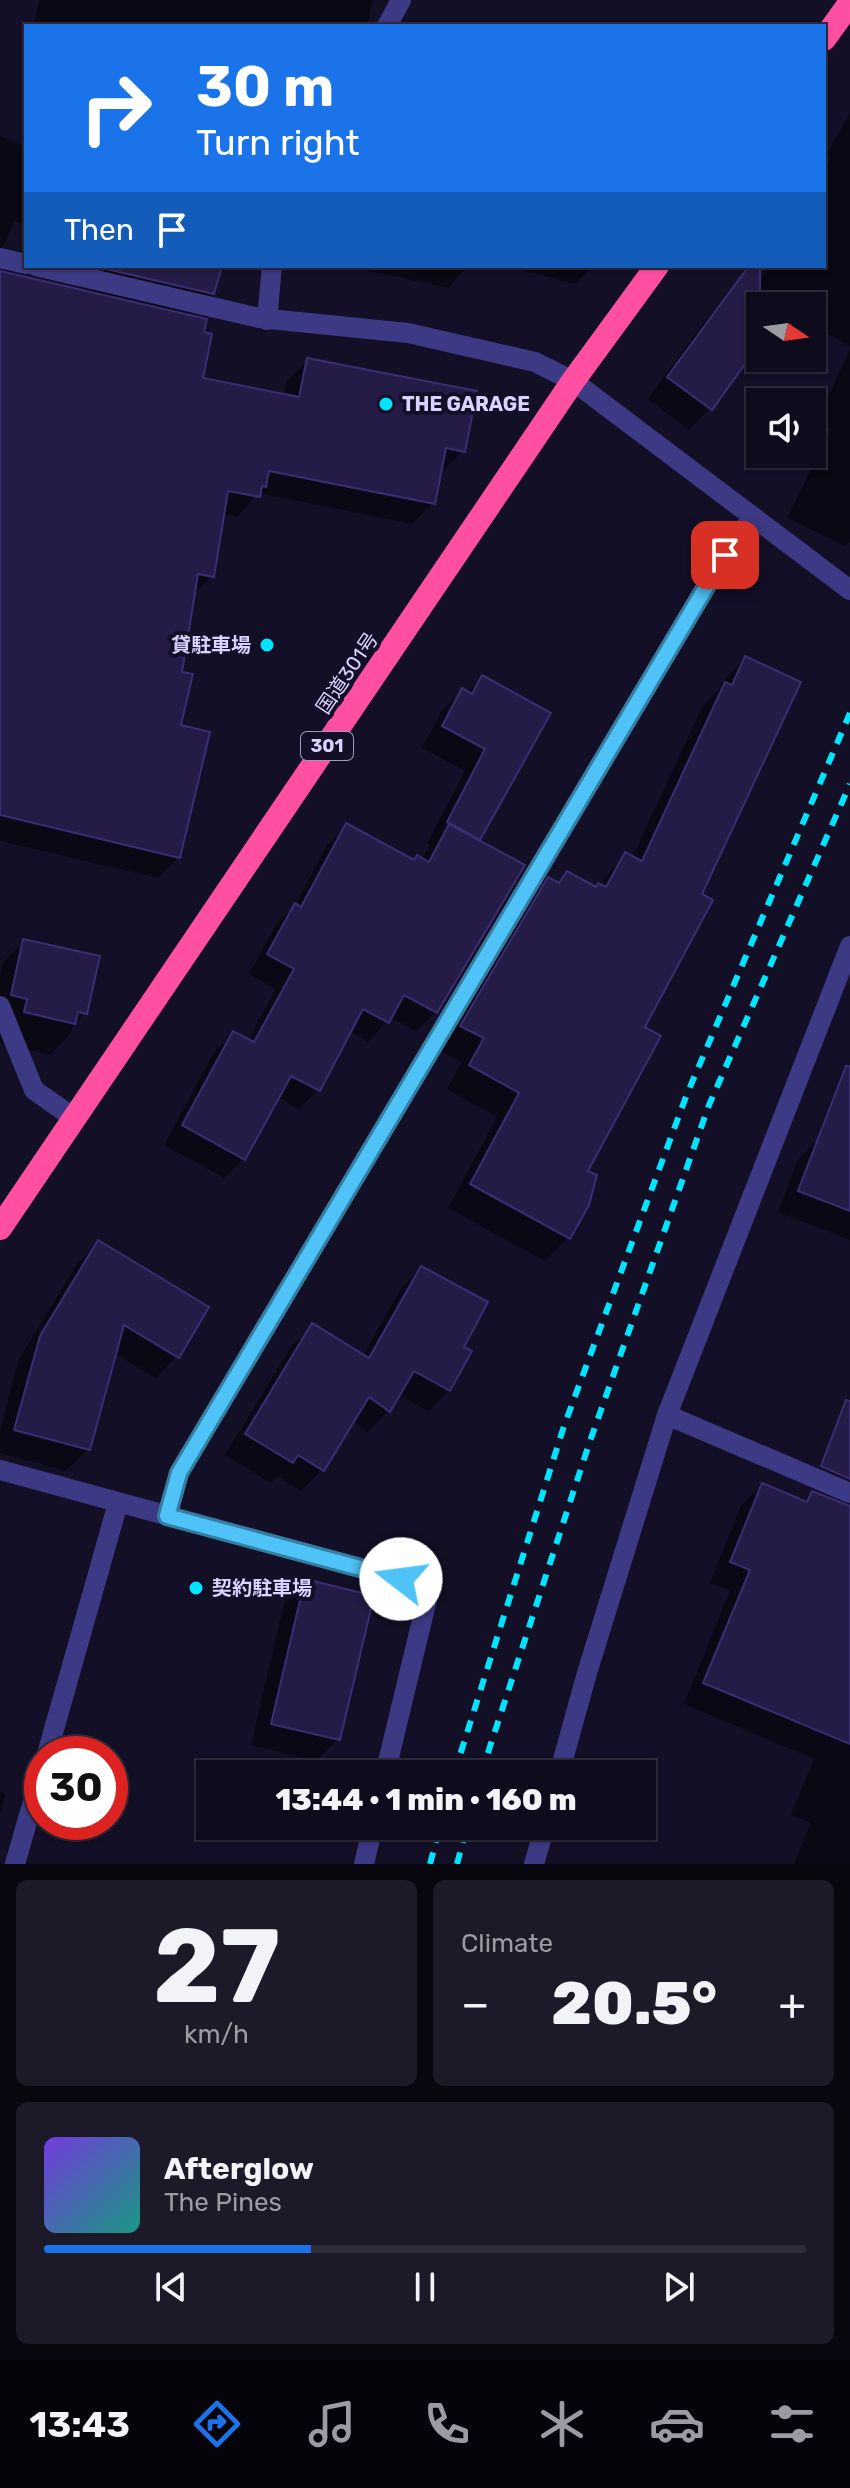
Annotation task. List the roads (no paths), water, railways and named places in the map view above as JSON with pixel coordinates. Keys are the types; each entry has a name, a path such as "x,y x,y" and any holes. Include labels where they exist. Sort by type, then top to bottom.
{"highway":[{"path":"826,36 850,3"},
{"name":"国道301号","path":"0,1228 573,381 656,268"}],"street":[{"path":"388,24 401,0"},
{"path":"0,258 24,264"},
{"path":"45,268 267,320 408,333 535,362 573,381 850,590"},
{"path":"267,320 272,268"},
{"path":"167,1516 179,1473 187,1459 725,555 753,517"},
{"path":"563,1760 667,1415 850,946"},
{"path":"0,1006 34,1090 74,1118"},
{"path":"667,1415 850,1493"},
{"path":"0,1470 430,1587 388,1760"},
{"path":"52,1736 118,1503"},
{"path":"15,1864 24,1833"},
{"path":"364,1864 370,1840"},
{"path":"534,1864 541,1840"}],"railway":[{"path":"458,1760 564,1426 687,1094 850,713"},
{"path":"486,1760 590,1441 709,1105 850,784"},
{"path":"430,1864 436,1840"},
{"path":"457,1864 463,1840"}],"place":[{"name":"THE GARAGE","path":"386,404"},
{"name":"貸駐車場","path":"267,645"},
{"name":"契約駐車場","path":"196,1588"}]}
